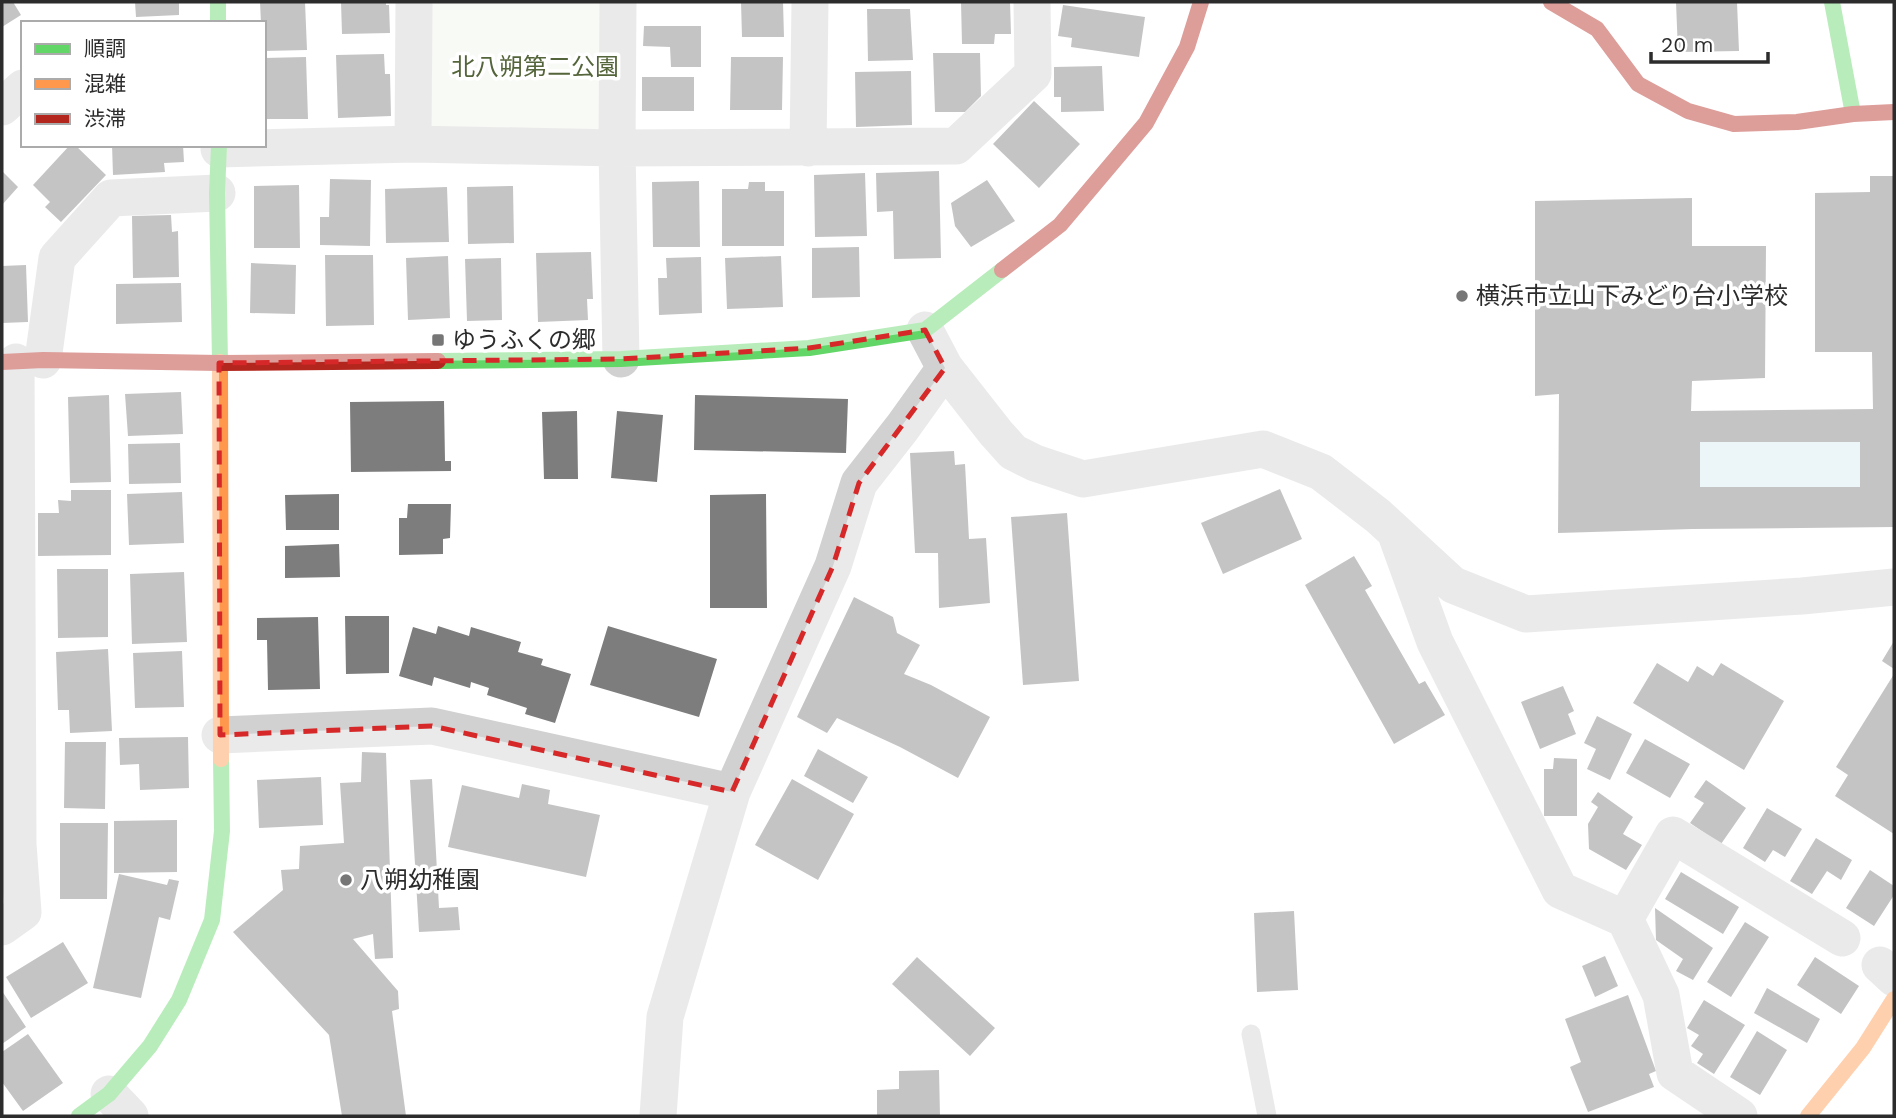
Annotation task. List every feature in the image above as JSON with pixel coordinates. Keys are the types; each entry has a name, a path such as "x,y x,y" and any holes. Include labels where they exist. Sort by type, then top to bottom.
{"street":[{"path":"218,2 218,21"},
{"path":"413,144 414,2"},
{"path":"618,2 617,148 621,359"},
{"path":"808,148 810,2"},
{"path":"266,146 413,144 617,148 956,146 1032,74 1032,2"},
{"path":"20,362 621,359 809,348 925,330 1060,225 1146,123 1187,47 1201,2"},
{"path":"1551,2 1597,29 1638,84 1688,111 1734,124 1797,122 1853,114 1894,112"},
{"path":"1832,2 1853,114"},
{"path":"2,107 21,90"},
{"path":"79,1116 119,1105 178,1000 212,920 222,831 217,193 219,147"},
{"path":"2,926 23,912 10,837 20,362 57,258 111,198 217,193"},
{"path":"925,330 945,368 1013,452 1035,463 1083,479 1263,449 1321,472 1396,533 1453,585 1527,614 1802,596 1894,587"},
{"path":"658,1116 665,1017 732,792 833,566 859,483 945,368"},
{"path":"1396,533 1435,642 1560,890 1625,919 1661,995 1675,1073 1739,1116"},
{"path":"220,734 432,726 732,792"},
{"path":"1625,919 1673,835 1842,938"},
{"path":"1808,1116 1863,1048 1894,999"}],"lane":[{"path":"1251,1034 1266,1116"}],"highlighted area":[{"path":"925,330 945,368 859,483 833,566 732,792 432,726 220,735 219,363 621,359 809,348"}],"green space":[{"name":"北八朔第二公園","path":"426,2 601,2 600,133 424,128"}],"shaded area":[{"path":"1700,442 1860,442 1860,487 1700,487"}],"building":[{"path":"2,2 13,2 21,15 2,27"},
{"path":"135,2 179,2 179,15 136,17"},
{"path":"260,2 305,2 307,50 266,51 266,21 261,21"},
{"path":"341,2 386,2 386,5 389,5 390,33 342,34"},
{"path":"741,2 783,2 784,37 742,37"},
{"path":"961,2 1010,2 1011,34 995,34 994,44 962,44"},
{"path":"1676,2 1737,2 1739,51 1678,52"},
{"path":"1063,5 1145,17 1139,57 1071,47 1072,38 1058,36"},
{"path":"867,9 910,9 913,60 868,61"},
{"path":"644,26 701,26 701,67 671,67 670,47 643,46"},
{"path":"933,53 980,53 981,96 965,112 935,112"},
{"path":"384,54 385,74 390,74 391,116 338,118 336,55"},
{"path":"306,57 308,119 266,119 266,58"},
{"path":"731,57 783,57 782,110 730,110"},
{"path":"1102,66 1104,111 1061,112 1061,97 1054,97 1054,67"},
{"path":"911,71 912,125 856,127 855,72"},
{"path":"642,77 694,77 694,111 642,111"},
{"path":"1034,101 1080,144 1039,188 993,144"},
{"path":"68,147 77,147 106,175 61,222 45,207 50,202 33,185"},
{"path":"112,147 183,147 184,162 164,163 165,172 113,175"},
{"path":"2,171 18,187 2,205"},
{"path":"939,171 941,258 894,259 893,211 877,212 876,173"},
{"path":"865,173 867,236 815,237 814,175"},
{"path":"1870,176 1894,176 1894,527 1558,533 1559,394 1535,396 1535,201 1692,198 1692,246 1766,246 1765,378 1692,381 1691,411 1873,409 1872,352 1815,352 1815,193 1870,192","holes":["1700,442 1860,442 1860,487 1700,487"]},
{"path":"330,179 371,180 370,246 320,245 320,217 329,217"},
{"path":"987,180 1015,221 971,247 955,226 951,203"},
{"path":"699,181 700,247 653,247 652,182"},
{"path":"749,182 765,182 765,191 784,191 784,246 722,246 722,189 748,189"},
{"path":"299,185 300,248 254,248 254,186"},
{"path":"513,186 514,243 468,244 467,187"},
{"path":"447,187 449,242 386,243 385,189"},
{"path":"171,215 172,232 178,231 179,277 133,278 132,216"},
{"path":"859,247 860,297 812,298 812,248"},
{"path":"591,252 593,299 587,299 588,320 538,322 536,253"},
{"path":"325,255 373,255 374,325 326,326"},
{"path":"448,256 450,318 408,320 406,258"},
{"path":"781,256 783,307 727,309 725,258"},
{"path":"701,257 702,313 659,315 658,278 667,278 666,258"},
{"path":"501,258 502,320 467,321 465,259"},
{"path":"251,263 296,265 295,314 250,313"},
{"path":"26,265 28,322 2,323 2,266"},
{"path":"181,283 182,322 116,324 116,284"},
{"path":"181,392 183,434 128,436 125,394"},
{"path":"109,395 111,482 70,483 68,397"},
{"path":"695,395 848,399 846,453 694,450"},
{"path":"444,401 445,461 451,461 451,471 351,472 350,402"},
{"path":"577,411 578,479 544,479 542,412"},
{"path":"617,411 663,415 657,482 611,478"},
{"path":"180,443 181,483 129,484 128,444"},
{"path":"954,451 955,465 965,464 969,539 986,538 990,603 939,608 938,553 915,553 910,453"},
{"path":"1280,489 1302,539 1223,574 1201,523"},
{"path":"71,490 111,490 111,555 38,556 38,513 59,513 58,500 71,501"},
{"path":"182,492 184,543 129,545 127,494"},
{"path":"339,494 339,530 286,530 285,495"},
{"path":"766,494 767,608 710,608 710,495"},
{"path":"408,504 451,504 450,538 443,539 443,554 399,555 399,518 407,518"},
{"path":"1067,513 1079,681 1023,685 1011,517"},
{"path":"339,544 340,577 285,578 285,546"},
{"path":"1354,556 1372,586 1365,590 1419,684 1425,681 1445,715 1394,744 1305,585"},
{"path":"57,569 108,569 108,637 58,638"},
{"path":"184,572 187,642 132,644 130,574"},
{"path":"854,597 893,617 897,633 920,645 904,674 931,685 990,717 958,778 837,718 827,733 797,717"},
{"path":"345,616 389,616 389,673 346,674"},
{"path":"318,617 320,689 268,690 267,640 257,640 257,618"},
{"path":"438,626 469,636 471,627 521,642 518,652 543,659 541,665 571,674 555,723 525,714 527,708 487,695 489,688 471,682 470,688 434,677 432,686 399,676 413,627 436,634"},
{"path":"608,626 717,659 699,717 590,685"},
{"path":"1894,641 1894,669 1882,661"},
{"path":"108,649 112,731 70,733 69,710 58,710 56,652"},
{"path":"182,651 184,707 135,708 133,653"},
{"path":"1657,663 1688,682 1697,666 1713,676 1721,663 1784,701 1744,770 1633,703"},
{"path":"1894,674 1894,834 1835,796 1848,775 1836,767"},
{"path":"1563,686 1574,711 1568,714 1576,734 1540,749 1521,702"},
{"path":"1597,716 1632,734 1610,780 1587,769 1596,749 1584,743"},
{"path":"188,737 189,788 140,790 139,764 120,765 119,738"},
{"path":"1645,739 1690,764 1670,798 1626,773"},
{"path":"65,742 106,742 105,809 64,808"},
{"path":"818,749 868,777 853,803 804,776"},
{"path":"362,752 386,753 393,958 375,959 373,934 353,939 398,991 399,1009 392,1011 406,1116 342,1116 329,1035 233,932 283,890 281,870 299,869 300,846 344,843 340,783 361,782"},
{"path":"1554,758 1577,759 1577,816 1544,816 1544,769 1553,769"},
{"path":"321,777 323,825 259,828 257,780"},
{"path":"432,779 439,908 458,907 460,930 419,932 410,780"},
{"path":"792,779 854,814 818,880 755,845"},
{"path":"1706,780 1746,808 1721,844 1690,823 1704,803 1694,797"},
{"path":"522,784 550,790 548,804 600,815 586,877 448,847 462,785 519,798"},
{"path":"1598,792 1633,817 1623,834 1642,845 1626,870 1589,849 1588,824 1598,807 1591,802"},
{"path":"1767,808 1802,829 1785,857 1773,850 1765,862 1743,848"},
{"path":"177,820 177,872 114,873 114,821"},
{"path":"60,823 108,823 107,899 60,899"},
{"path":"1816,838 1852,860 1841,880 1827,871 1812,894 1790,881"},
{"path":"1870,870 1894,886 1894,895 1874,926 1846,908"},
{"path":"1681,872 1739,907 1723,934 1665,899"},
{"path":"119,874 167,885 169,879 179,881 170,920 159,917 141,998 93,988"},
{"path":"1655,908 1713,948 1693,980 1676,971 1683,959 1656,940"},
{"path":"1294,911 1298,990 1257,992 1254,913"},
{"path":"1745,922 1769,937 1731,997 1707,982"},
{"path":"63,942 88,983 31,1018 6,977"},
{"path":"1605,956 1618,986 1595,997 1582,966"},
{"path":"917,957 995,1028 970,1056 892,984"},
{"path":"1815,957 1859,986 1841,1014 1797,985"},
{"path":"1767,988 1820,1019 1807,1043 1754,1013"},
{"path":"2,991 26,1027 2,1044"},
{"path":"1628,995 1656,1071 1649,1074 1654,1087 1588,1112 1570,1067 1581,1062 1565,1019"},
{"path":"1704,1000 1745,1025 1714,1074 1697,1063 1703,1054 1691,1046 1699,1035 1687,1028"},
{"path":"1757,1031 1787,1050 1760,1095 1730,1077"},
{"path":"28,1034 63,1083 23,1111 2,1082 2,1052"},
{"path":"939,1070 940,1116 877,1116 877,1090 899,1089 899,1071"}],"traffic: fast":[{"path":"218,2 218,21"},
{"path":"1832,2 1853,114"},
{"path":"219,147 217,193 220,362"},
{"path":"438,361 621,359 809,348 925,330 1002,270"},
{"path":"79,1116 109,1094 150,1046 179,1000 212,920 222,831 221,759"}],"traffic: slow":[{"path":"220,362 221,759"},
{"path":"1808,1116 1863,1048 1894,999"}],"traffic: jam":[{"path":"1002,270 1060,225 1146,123 1187,47 1201,2"},
{"path":"1551,2 1597,29 1638,84 1688,111 1734,124 1797,122 1853,114 1894,112"},
{"path":"2,362 438,361"}],"place":[{"name":"横浜市立山下みどり台小学校","path":"1462,296"},
{"name":"ゆうふくの郷","path":"438,340"},
{"name":"八朔幼稚園","path":"346,880"}]}
